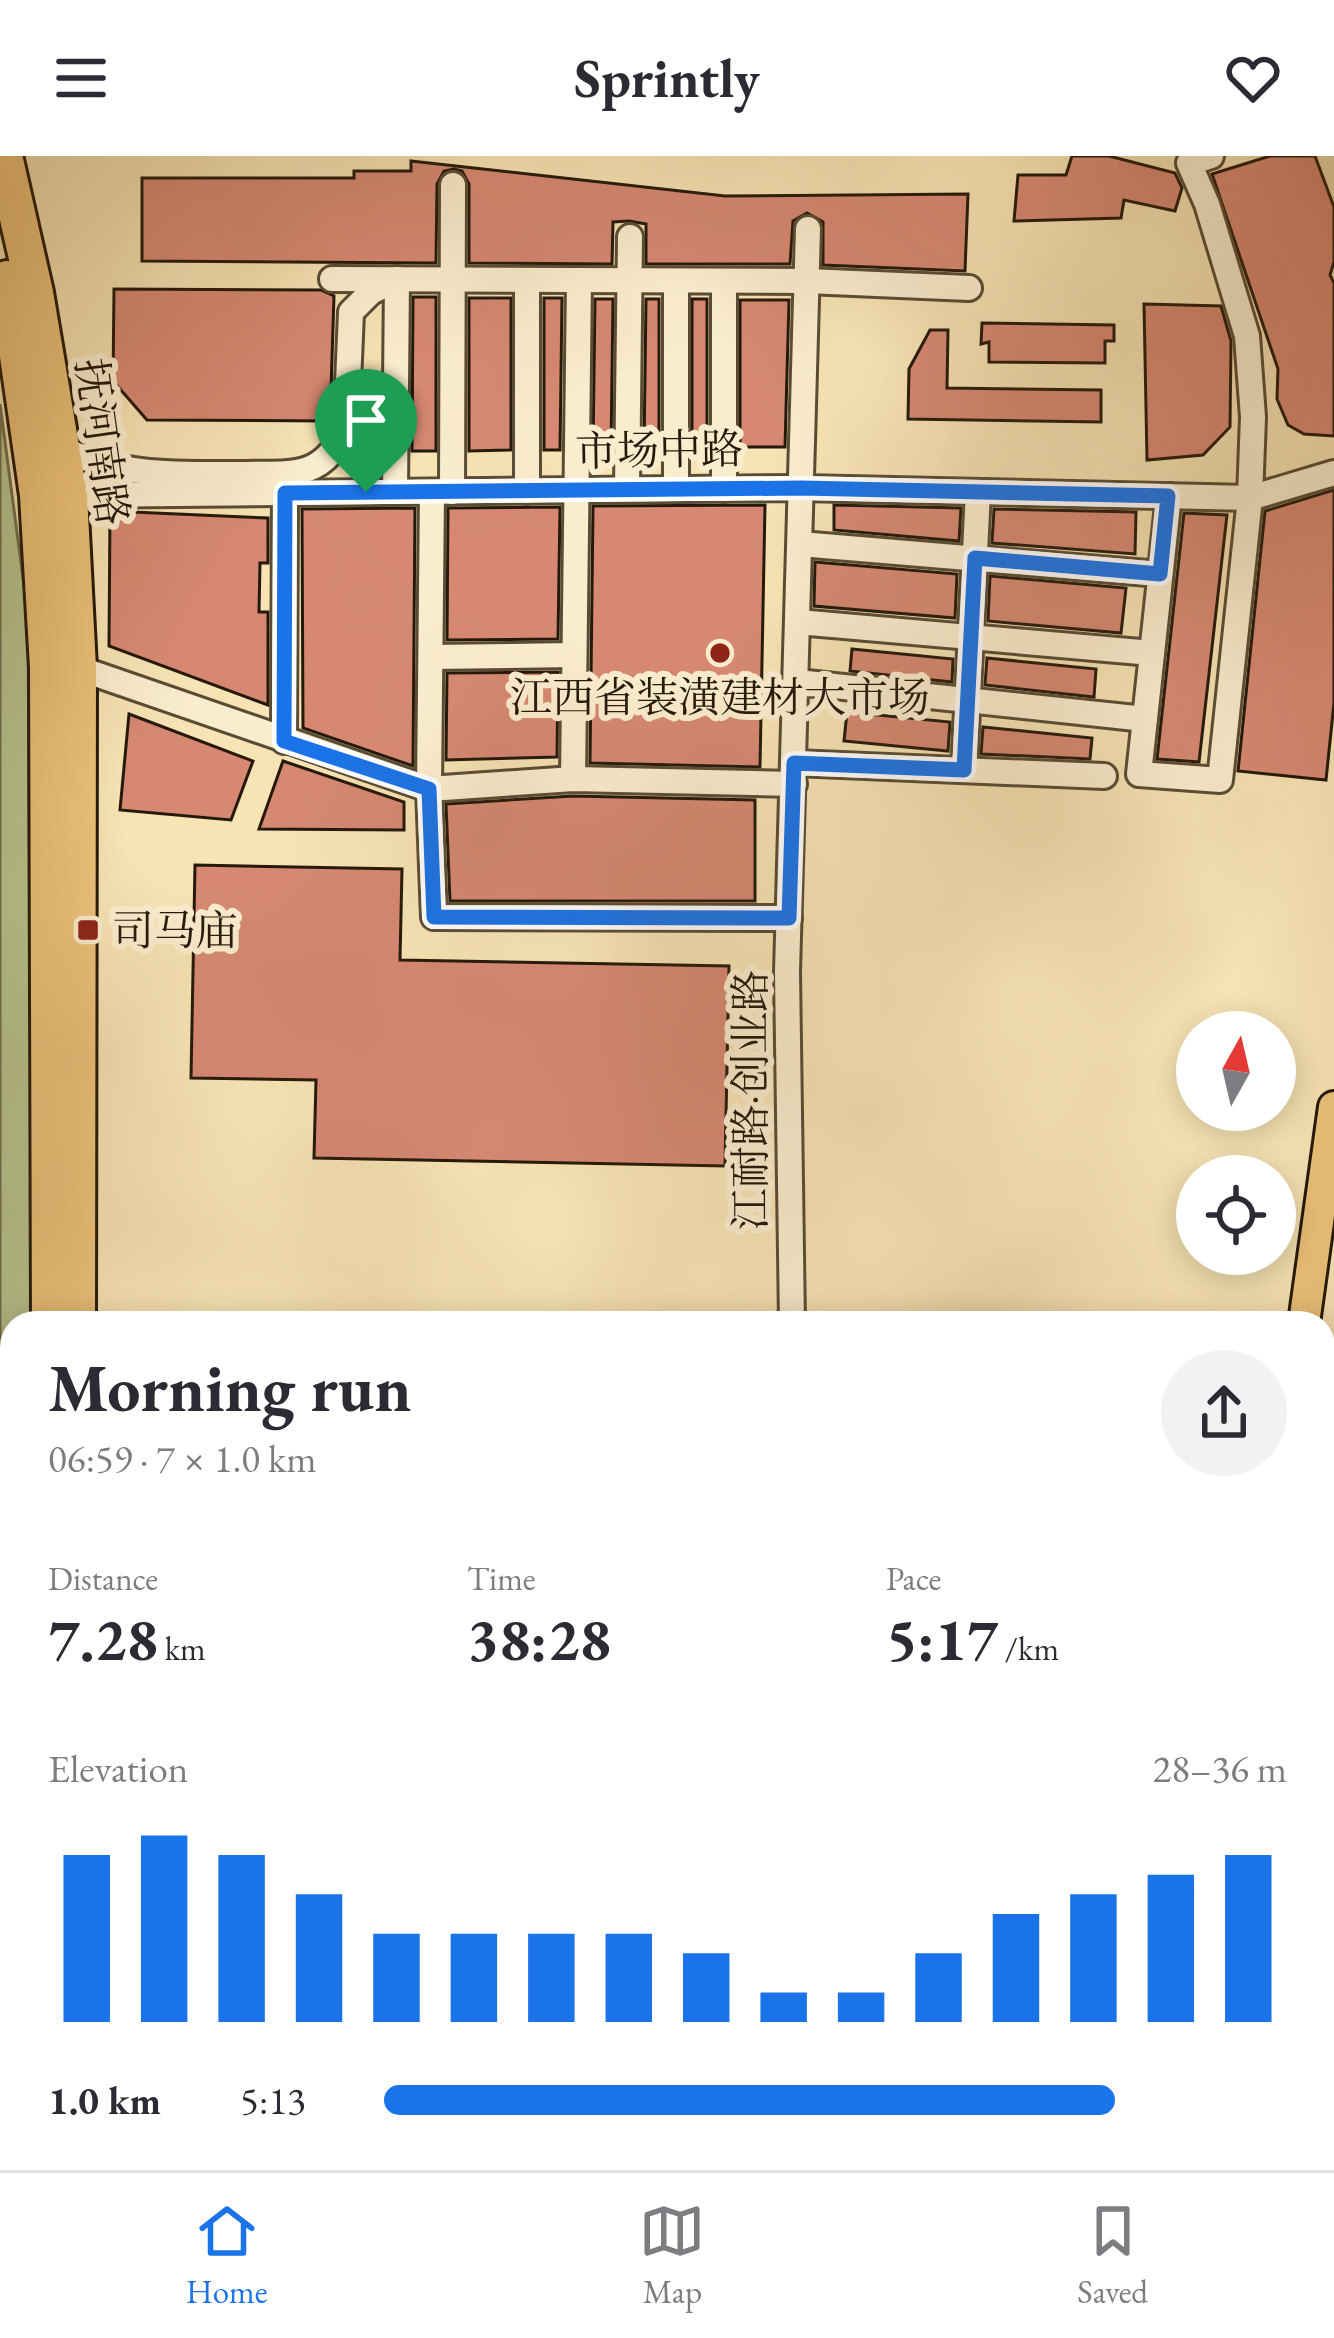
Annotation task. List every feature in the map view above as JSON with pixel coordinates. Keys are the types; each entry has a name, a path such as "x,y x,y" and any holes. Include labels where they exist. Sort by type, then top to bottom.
{"highway":[{"path":"4,156 23,295"},
{"path":"0,245 23,295"},
{"name":"抚河南路","path":"23,295 69,496 78,668 77,1311"},
{"name":"抚河南路","path":"23,295 48,667 50,1311"}],"main road":[{"path":"1306,1311 1334,1107"},
{"path":"1325,1311 1334,1245"}],"street":[{"path":"1168,496 1139,774 1220,780 1250,498 1253,417 1247,336 1208,204 1189,163 1211,156"},
{"path":"453,185 453,280 430,657 434,917 789,918"},
{"name":"江耐路·创业路","path":"792,1311 789,918 808,229"},
{"path":"627,490 630,237"},
{"path":"332,279 807,281 969,288"},
{"path":"61,448 118,470 152,474 308,469 330,455 346,430 351,313 370,292 398,279"},
{"path":"395,492 398,279"},
{"path":"526,280 526,491"},
{"path":"573,779 579,280"},
{"path":"676,280 676,489"},
{"path":"724,281 724,489"},
{"path":"346,430 368,430 366,492"},
{"name":"市场中路","path":"69,496 801,488 1250,498 1334,473"},
{"path":"964,770 978,492"},
{"path":"284,741 285,493"},
{"path":"800,544 1160,574"},
{"path":"798,622 1152,653"},
{"path":"430,657 574,655"},
{"path":"78,668 429,789 573,779 794,773 964,770 1104,776"},
{"path":"796,682 1144,719"}],"green space":[{"path":"0,404 28,616 32,1311 0,1311"}],"building":[{"path":"1072,156 1109,156 1175,173 1182,188 1175,211 1124,200 1121,218 1014,221 1018,175 1066,175"},
{"path":"1270,156 1315,156 1334,207 1330,275 1334,283 1334,436 1304,434 1288,425 1277,399 1278,369 1212,174"},
{"path":"411,161 725,196 968,194 965,271 823,265 823,222 807,213 793,221 790,264 646,264 646,224 629,221 613,222 612,264 469,263 469,184 462,171 454,169 444,171 437,184 436,263 142,261 142,178 354,178 354,171 411,171"},
{"path":"114,289 321,290 334,296 330,421 147,420 113,381"},
{"path":"413,297 436,297 436,451 412,451"},
{"path":"469,298 511,298 511,450 469,451"},
{"path":"544,298 562,298 560,450 544,450"},
{"path":"595,299 613,299 611,449 593,449"},
{"path":"646,299 659,299 659,448 644,449"},
{"path":"692,299 707,299 707,448 692,448"},
{"path":"740,300 789,300 785,447 740,447"},
{"path":"1144,304 1221,306 1231,341 1230,427 1203,455 1147,460"},
{"path":"982,323 1114,325 1114,341 1105,341 1105,363 989,362 989,342 981,344"},
{"path":"930,330 948,330 947,388 1101,390 1101,422 908,419 909,369"},
{"path":"1334,490 1334,703 1326,780 1238,771 1265,511"},
{"path":"765,505 760,767 590,763 593,506"},
{"path":"834,505 961,508 959,541 834,530"},
{"path":"560,507 558,639 447,640 448,508"},
{"path":"415,508 413,766 303,728 302,509"},
{"path":"994,509 1136,512 1135,554 992,543"},
{"path":"110,511 268,518 268,563 260,563 259,612 268,612 268,705 109,646"},
{"path":"1184,513 1227,515 1199,762 1157,759"},
{"path":"815,562 957,574 955,618 814,606"},
{"path":"990,576 1126,588 1121,633 988,621"},
{"path":"852,649 953,659 952,682 850,671"},
{"path":"987,658 1096,669 1094,697 985,685"},
{"path":"558,672 557,757 446,760 447,673"},
{"path":"847,712 950,722 948,751 844,741"},
{"path":"129,714 253,761 231,820 120,810"},
{"path":"983,727 1092,738 1090,759 981,754"},
{"path":"283,761 404,802 404,830 259,829"},
{"path":"573,796 755,800 755,901 450,901 446,804"},
{"path":"195,865 402,869 400,960 729,966 725,1166 314,1158 316,1080 191,1078"}],"place":[{"name":"江西省装潢建材大市场","path":"720,653"},
{"name":"司马庙","path":"88,930"}],"route":[{"path":"801,488 1168,496 1160,574 975,558 964,770 794,763 789,918 434,917 429,789 284,741 285,493 366,492 801,488"}]}
